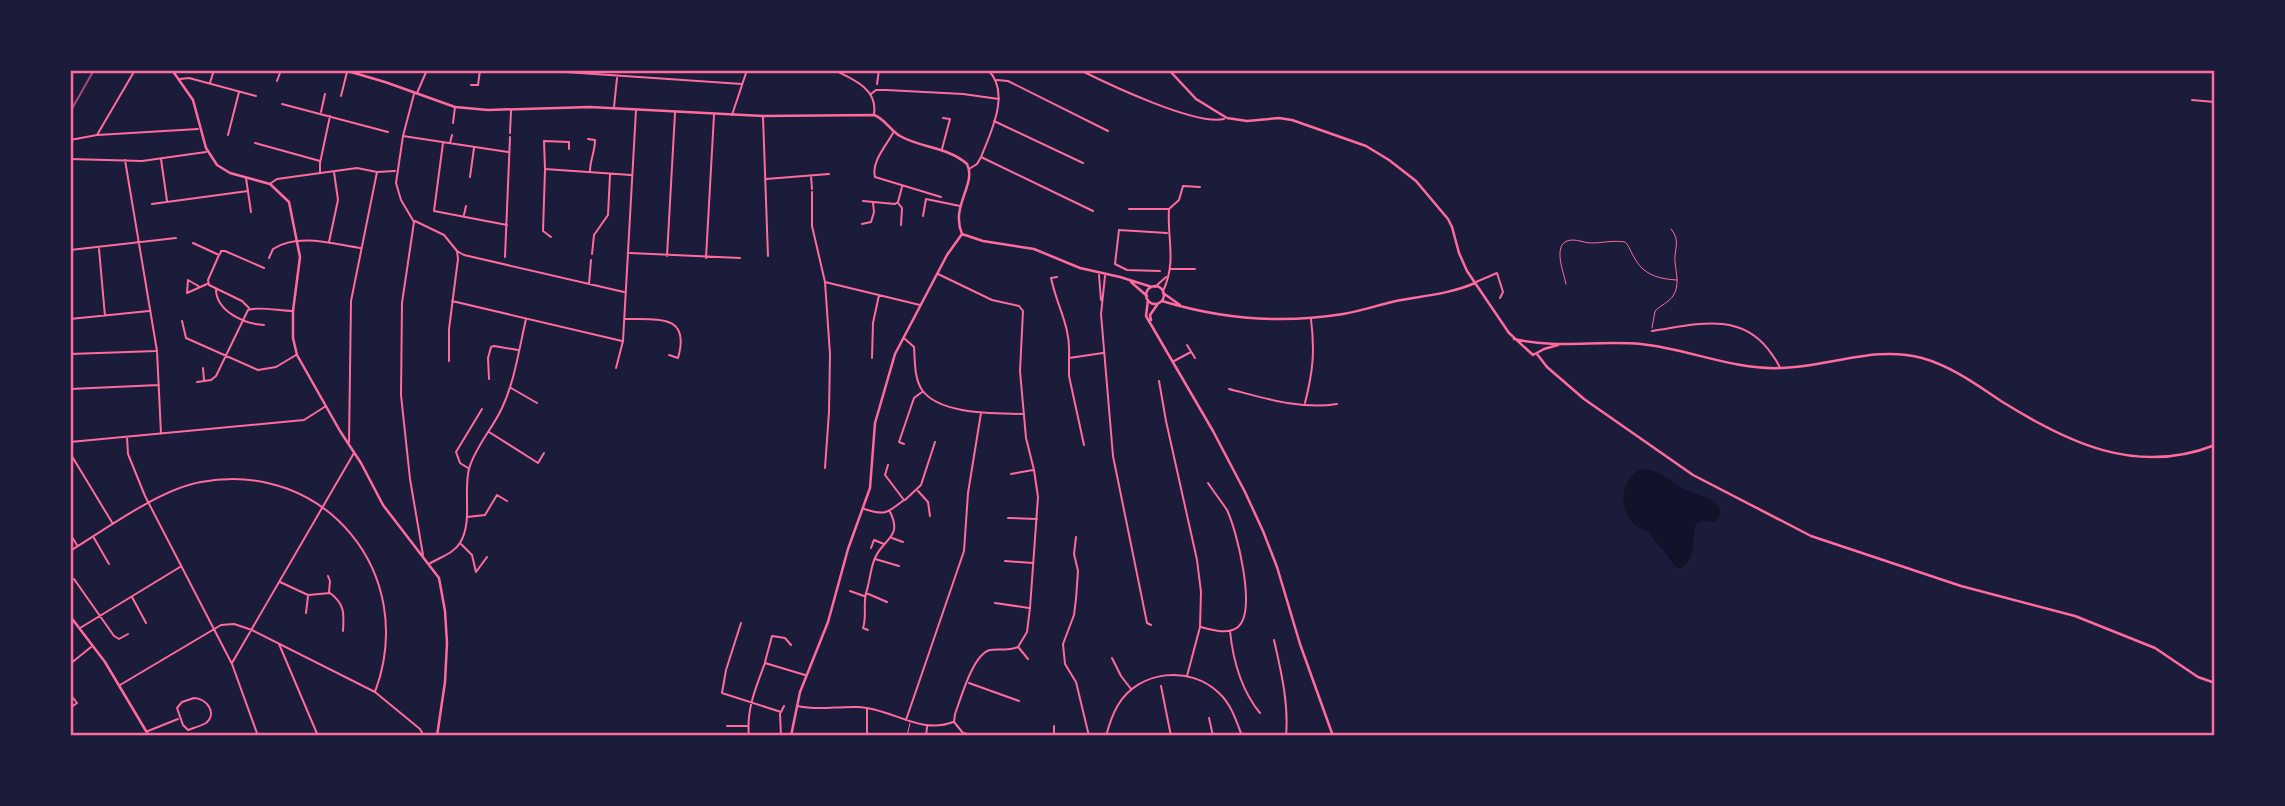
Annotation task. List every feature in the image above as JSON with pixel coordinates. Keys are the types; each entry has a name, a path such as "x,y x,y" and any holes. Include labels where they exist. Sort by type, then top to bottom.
{"street":[{"path":"97,135 135,70"},
{"path":"172,70 193,100 207,152 220,168 270,184 281,192 289,204 299,259 293,311 293,342 297,355 390,516 438,576 447,634 445,682 437,736"},
{"path":"210,84 214,70"},
{"path":"277,81 281,70"},
{"path":"341,96 345,70 455,107 511,111 569,107 614,108 763,116 874,115 903,138 963,160 970,175 958,219 962,234 937,274 895,354 875,423 872,478 848,549 828,622 796,705 791,736"},
{"path":"427,70 415,93 396,171 398,193 414,220 442,234 464,255 626,292"},
{"path":"471,85 478,85 480,70"},
{"path":"536,70 742,84"},
{"path":"732,115 747,70"},
{"path":"834,70 862,85 875,104 874,115"},
{"path":"877,84 878,70"},
{"path":"969,169 977,164 981,157 999,99 997,80 988,70"},
{"path":"1080,70 1130,94 1182,112 1217,120 1226,117"},
{"path":"1169,70 1196,99 1226,117 1247,121 1274,118 1292,120 1366,146 1389,160 1416,181 1448,219 1462,262 1514,339 1531,354 1562,345"},
{"path":"614,108 617,76"},
{"path":"180,79 189,78 256,96"},
{"path":"997,80 1005,80 1108,131"},
{"path":"870,94 882,90 963,94 999,99"},
{"path":"228,135 239,92"},
{"path":"321,113 325,94"},
{"path":"2192,100 2215,102"},
{"path":"282,104 388,132"},
{"path":"453,123 455,107"},
{"path":"616,368 623,341 636,109"},
{"path":"510,133 511,111"},
{"path":"667,256 675,112"},
{"path":"706,258 714,114"},
{"path":"320,173 330,116"},
{"path":"763,116 768,256"},
{"path":"941,150 949,131 950,119 943,118"},
{"path":"993,121 1083,163"},
{"path":"70,141 97,135 199,129"},
{"path":"876,178 876,163 894,132"},
{"path":"450,144 452,135"},
{"path":"403,136 509,152"},
{"path":"505,257 510,137"},
{"path":"588,139 595,140 590,172"},
{"path":"551,237 543,232 544,141 569,142 569,149"},
{"path":"255,143 320,161"},
{"path":"443,143 433,211 507,225"},
{"path":"470,177 474,148"},
{"path":"70,159 160,159 207,152"},
{"path":"981,157 1093,211"},
{"path":"160,159 167,202"},
{"path":"125,160 158,351 161,434"},
{"path":"270,184 277,179 357,168 377,172 396,171"},
{"path":"545,169 632,176"},
{"path":"329,244 338,200 334,171"},
{"path":"349,445 351,307 377,172"},
{"path":"592,254 594,235 608,215 610,173"},
{"path":"765,179 829,173"},
{"path":"811,175 812,226 825,282 830,366 825,468"},
{"path":"246,177 251,212"},
{"path":"870,180 876,178 940,197"},
{"path":"898,203 903,186"},
{"path":"1129,209 1169,209 1179,200 1183,186 1200,187"},
{"path":"152,204 248,191"},
{"path":"923,216 926,199 960,206"},
{"path":"863,201 894,205 898,203"},
{"path":"862,224 871,222 873,202"},
{"path":"898,203 902,208 901,225"},
{"path":"464,216 466,206"},
{"path":"1152,324 1150,315 1160,302 1170,268 1172,251 1168,233 1169,209"},
{"path":"414,220 402,303 401,395 410,479 424,556"},
{"path":"1160,271 1127,270 1115,264 1119,230 1168,233"},
{"path":"962,234 982,241 1034,249 1080,268 1154,287 1182,307"},
{"path":"70,250 176,238"},
{"path":"270,258 273,249 281,243 313,240 362,248"},
{"path":"193,243 219,255"},
{"path":"99,248 105,316"},
{"path":"200,287 208,283 221,251 264,268"},
{"path":"449,361 449,329 457,251"},
{"path":"629,253 740,258"},
{"path":"589,285 591,260"},
{"path":"1170,268 1195,269"},
{"path":"1099,273 1116,479 1147,623 1151,625"},
{"path":"1129,280 1147,298 1182,307 1255,319 1311,318 1348,313 1441,293 1497,273 1503,292 1500,298"},
{"path":"937,274 992,300 1022,309 1020,371 1023,414 1038,497 1030,608 1027,632 1018,647 1007,650 991,649 981,654 955,714 954,722 963,733 977,736"},
{"path":"1101,301 1106,274"},
{"path":"1167,276 1148,290 1146,316 1174,361 1245,492 1265,536 1333,736"},
{"path":"1057,277 1051,278 1070,340 1069,376 1084,445"},
{"path":"825,282 921,305"},
{"path":"208,283 242,301 249,309"},
{"path":"216,289 215,294 221,304 241,320 253,325 264,325"},
{"path":"872,358 873,323 879,294"},
{"path":"453,301 623,341"},
{"path":"70,303 70,319 151,311"},
{"path":"197,382 216,376 241,320 249,309 293,311"},
{"path":"1305,404 1314,364 1311,318"},
{"path":"429,564 454,550 466,531 469,468 502,408 510,387 526,319"},
{"path":"624,319 658,320 676,325 681,332 682,345 678,358 669,355"},
{"path":"183,321 186,338 258,370 281,365 297,355"},
{"path":"1651,331 1703,324 1731,324 1759,338 1780,369"},
{"path":"903,338 914,347 916,373 923,391 944,404 981,413 1023,414"},
{"path":"1514,339 1539,345 1538,352 1547,367 1584,399 1693,475 1811,536 1961,586 2075,616 2154,648 2198,677 2215,683"},
{"path":"1533,343 1639,344 1734,366 1780,369 1808,367 1873,353 1908,355 1947,368 2022,414 2079,443 2104,451 2156,458 2185,455 2215,445"},
{"path":"1527,350 1533,343"},
{"path":"1187,345 1195,358"},
{"path":"489,379 488,358 491,348 494,346 519,351"},
{"path":"70,354 158,351"},
{"path":"1174,361 1191,352"},
{"path":"1069,358 1104,353"},
{"path":"203,368 204,381"},
{"path":"1160,381 1166,421 1197,559 1201,592 1200,627 1187,676"},
{"path":"70,389 160,385"},
{"path":"510,387 537,403"},
{"path":"1229,388 1282,402 1337,404"},
{"path":"904,444 899,442 914,398 923,391"},
{"path":"70,442 304,420 326,407"},
{"path":"469,468 460,463 456,452 482,409"},
{"path":"906,720 964,551 968,493 981,413"},
{"path":"489,431 538,463 544,453"},
{"path":"127,437 129,455 149,503 232,663 258,736"},
{"path":"1083,440 1087,438"},
{"path":"863,508 879,513 890,512 917,491 935,442"},
{"path":"70,453 113,525"},
{"path":"232,663 354,453"},
{"path":"888,465 885,475 904,500"},
{"path":"1012,474 1034,470"},
{"path":"70,551 174,489 223,479 245,478 285,487 322,507 342,522 358,542 378,583 384,613 385,642 381,673 375,692"},
{"path":"1200,627 1230,631 1238,627 1245,618 1247,600 1239,548 1227,512 1208,483"},
{"path":"917,491 928,502 930,516"},
{"path":"466,517 485,515 497,495 507,501"},
{"path":"868,630 863,628 866,619 865,594 875,559 891,538 895,523 890,512"},
{"path":"1008,518 1038,519"},
{"path":"70,534 78,546"},
{"path":"94,537 108,564"},
{"path":"1076,537 1076,599 1074,615 1063,643 1065,664 1076,681 1088,736"},
{"path":"891,538 903,542"},
{"path":"871,548 874,540 885,544"},
{"path":"460,544 471,553 476,572 487,557"},
{"path":"875,559 899,566"},
{"path":"1005,561 1034,564"},
{"path":"79,628 181,566"},
{"path":"328,576 329,593"},
{"path":"74,579 114,636 119,639 128,634"},
{"path":"279,582 308,595 329,593 338,599 344,609 343,631"},
{"path":"850,591 887,602"},
{"path":"306,613 308,595"},
{"path":"131,597 146,623"},
{"path":"995,603 1030,608"},
{"path":"70,617 93,646 148,734 180,718"},
{"path":"741,622 721,690 724,695 780,712"},
{"path":"119,686 214,629 234,624 252,630 375,692 421,729 424,736"},
{"path":"739,630 745,632"},
{"path":"1230,631 1231,646 1242,682 1249,699 1260,713"},
{"path":"749,736 751,704 772,636 785,638 791,645"},
{"path":"1274,640 1286,700 1286,736"},
{"path":"279,644 318,736"},
{"path":"70,664 93,646"},
{"path":"1018,647 1028,659"},
{"path":"1112,658 1132,690"},
{"path":"765,663 806,676"},
{"path":"1106,736 1119,704 1132,690 1153,678 1167,674 1202,681 1218,692 1229,704 1242,736"},
{"path":"968,683 1020,701"},
{"path":"1161,686 1171,736"},
{"path":"70,694 76,703 70,708"},
{"path":"200,698 209,705 210,715 205,723 188,730 180,718 177,708 182,702 200,698"},
{"path":"796,705 822,709 867,708 935,727 954,722"},
{"path":"781,736 780,712 784,706"},
{"path":"867,708 867,736"},
{"path":"1209,718 1213,736"},
{"path":"727,726 748,726"},
{"path":"926,736 928,726"},
{"path":"1054,726 1054,736"}],"lane":[{"path":"1651,331 1653,314 1674,296 1678,244 1671,229"},
{"path":"1566,284 1560,263 1560,251 1572,240 1589,243 1625,242 1636,262 1645,271 1659,279 1677,280"},
{"path":"907,736 911,721"}],"shaded area":[{"path":"1641,469 1655,472 1712,500 1721,513 1716,522 1701,521 1696,524 1691,555 1680,569 1648,533 1632,522 1625,508 1623,500 1626,486 1634,473"}],"railway":[{"path":"70,112 94,70"}]}
